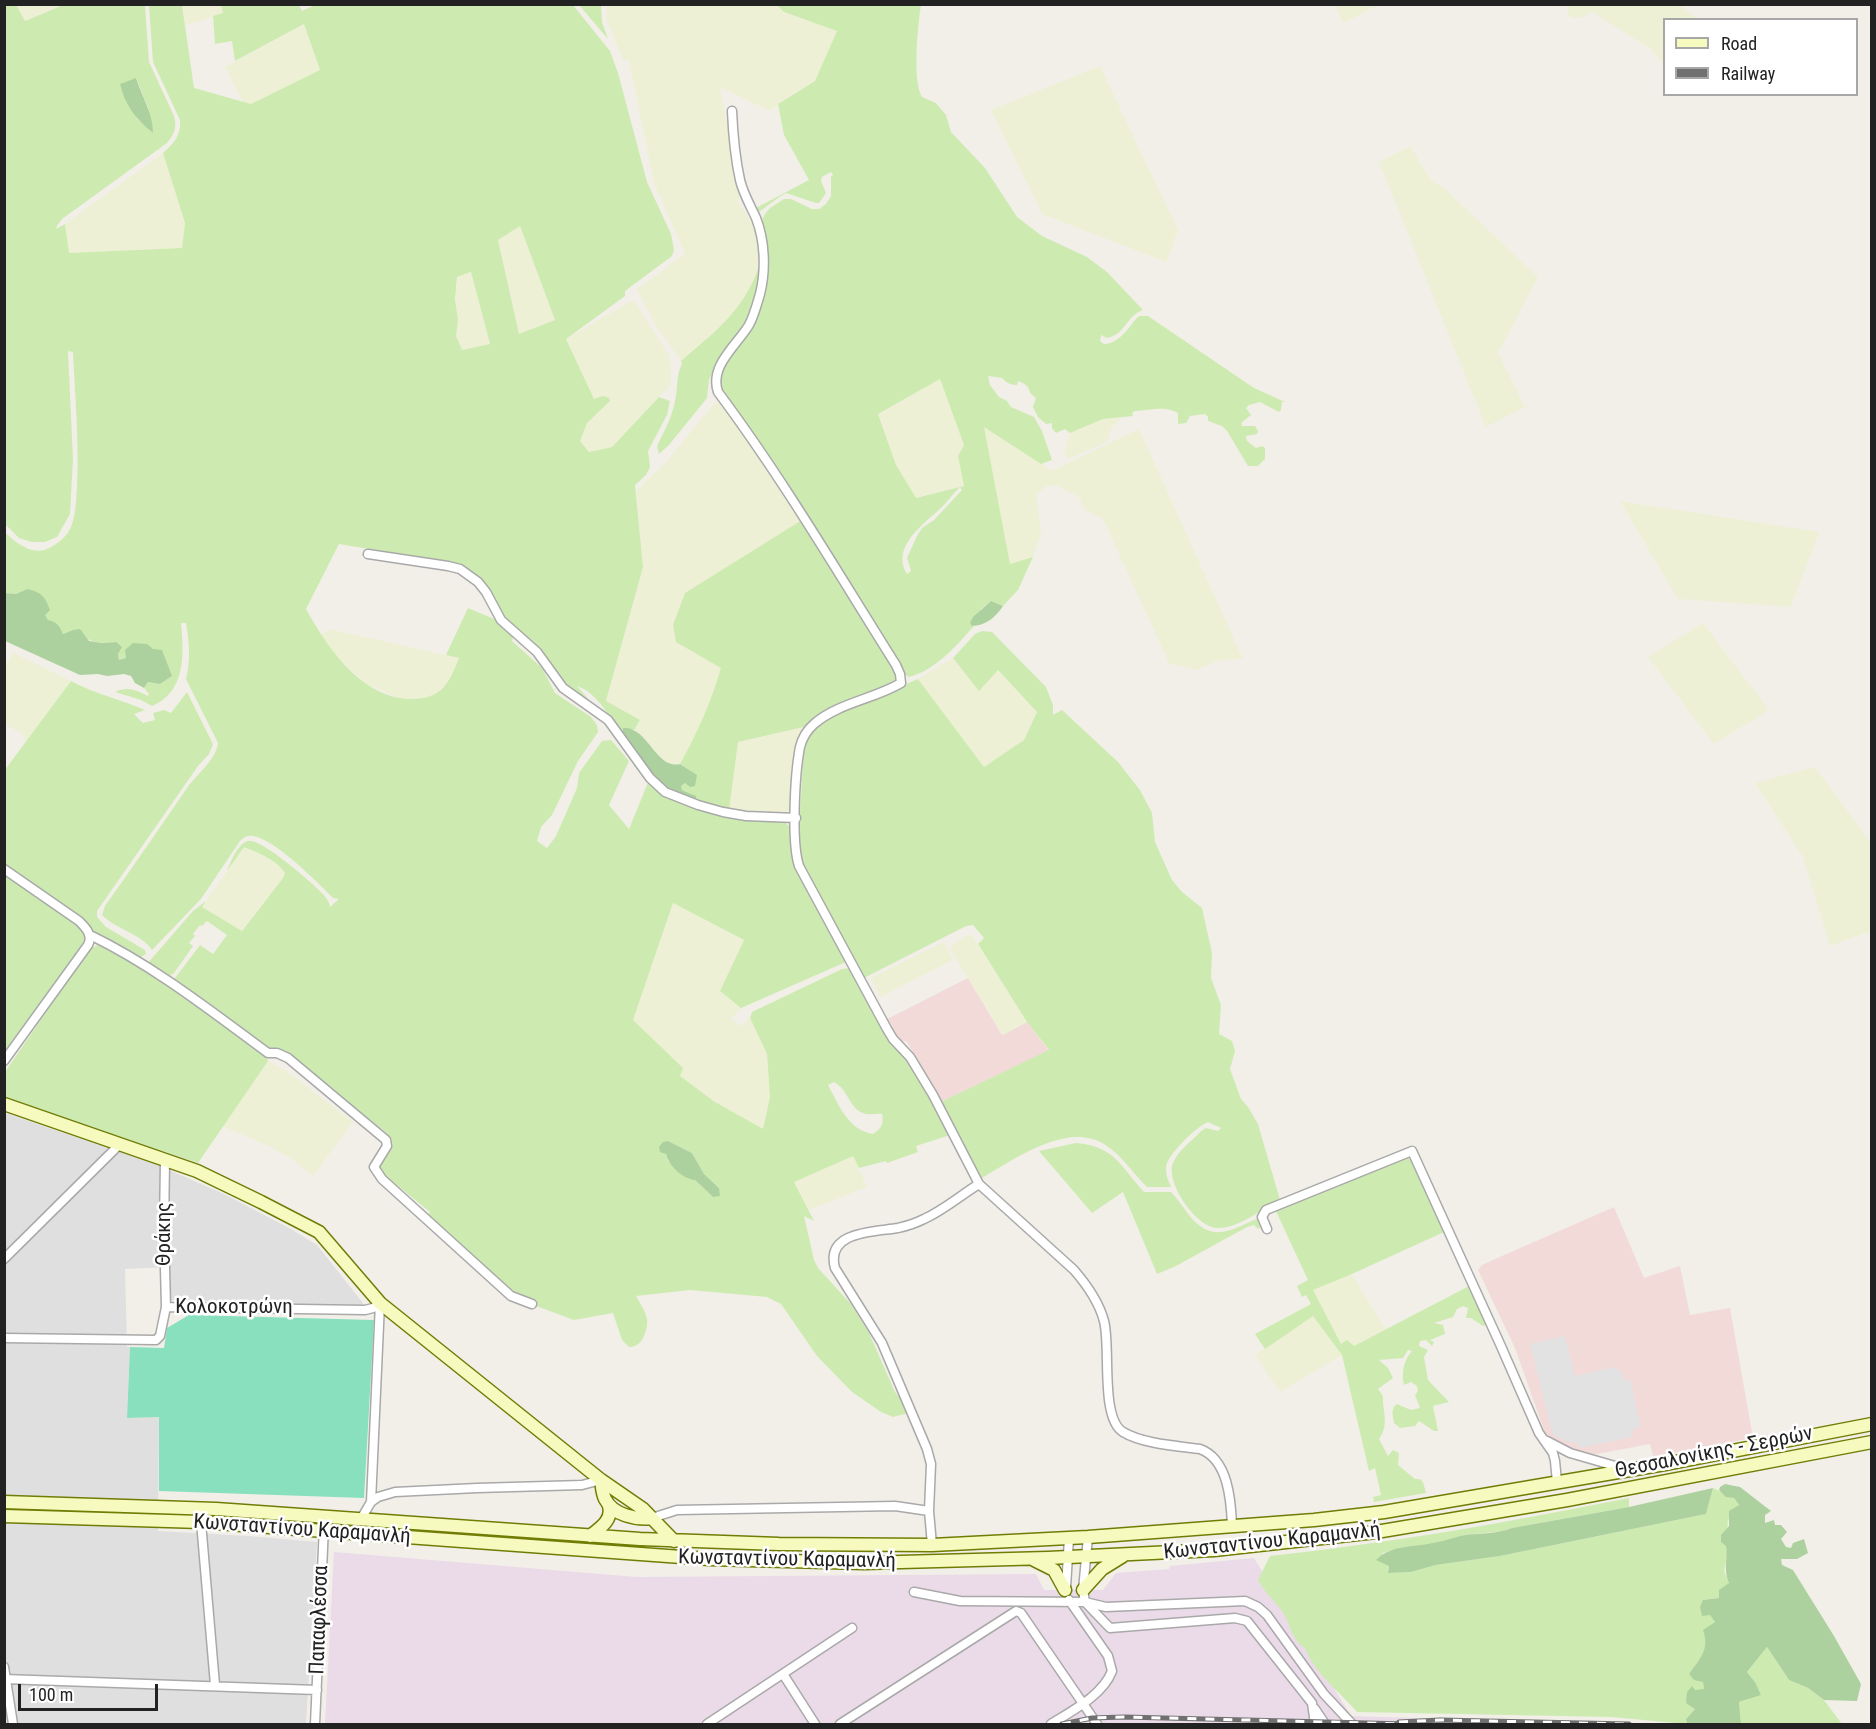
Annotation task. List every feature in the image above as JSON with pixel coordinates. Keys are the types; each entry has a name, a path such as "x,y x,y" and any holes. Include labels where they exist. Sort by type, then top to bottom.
{"main road":[{"path":"4,1104 217,1180 319,1232 380,1304 601,1480 643,1509 674,1541"},
{"name":"Θεσσαλονίκης - Σερρών","path":"1557,1482 1872,1424"},
{"name":"Θεσσαλονίκης - Σερρών","path":"1567,1500 1872,1442"},
{"path":"591,1536 608,1520 611,1513 603,1495 601,1480"},
{"name":"Κωνσταντίνου Καραμανλή","path":"4,1502 216,1509 674,1541 859,1546 1088,1538 1314,1520 1384,1512 1557,1482"},
{"name":"Κωνσταντίνου Καραμανλή","path":"4,1516 201,1522 645,1556 796,1563 906,1563 1214,1550 1431,1524 1567,1500"},
{"path":"609,1506 632,1517 652,1518"},
{"path":"1084,1596 1107,1565 1124,1555"},
{"path":"1030,1559 1054,1570 1065,1590"}],"street":[{"path":"732,111 740,181 761,234 763,271 760,293 750,323 717,371 715,384 717,392 780,480 896,665 902,680 901,683 885,691 832,712 810,728 801,746 797,772 795,851 799,866 887,1029 910,1057 933,1095 979,1184 1074,1270 1098,1302 1108,1342 1110,1402 1115,1425 1134,1438 1200,1449 1209,1454 1224,1478 1230,1499 1232,1525"},
{"path":"368,554 460,568 472,577 486,592 501,620 537,652 563,688 608,720 650,778 665,792 723,812 746,816 796,818"},
{"path":"4,868 78,921 90,935 112,945 141,963 268,1053 277,1053 288,1058 387,1140 387,1146 374,1167 382,1179 511,1296 532,1304"},
{"path":"4,1061 88,945 90,935"},
{"path":"4,1259 120,1144"},
{"path":"1268,1229 1262,1218 1266,1210 1412,1151 1541,1438 1554,1456 1557,1482"},
{"name":"Θράκης","path":"165,1160 165,1307"},
{"path":"932,1545 929,1510 931,1464 927,1449 882,1343 835,1268 833,1254 840,1243 849,1237 902,1227 919,1221 979,1184"},
{"path":"371,1502 380,1304"},
{"name":"Κολοκοτρώνη","path":"4,1338 156,1340 160,1336 165,1307 365,1310 380,1304"},
{"path":"1541,1438 1552,1445 1600,1463 1622,1468 1638,1468"},
{"path":"361,1519 371,1502 378,1497 395,1492 582,1485 601,1480"},
{"path":"652,1518 677,1510 895,1506 929,1510"},
{"name":"Παπαφλέσσα","path":"315,1725 324,1516"},
{"path":"201,1522 215,1685"},
{"path":"1051,1725 1082,1704 1105,1684 1109,1679 1112,1666 1108,1656 1070,1603 1065,1590 1069,1538"},
{"path":"1088,1538 1084,1596 1110,1628 1235,1618 1247,1621 1312,1703 1325,1725"},
{"path":"914,1592 960,1601 1070,1603 1084,1596"},
{"path":"1084,1596 1106,1607 1235,1601 1253,1604 1267,1615 1323,1694 1352,1725"},
{"path":"840,1725 1016,1611 1021,1613 1097,1725"},
{"path":"707,1725 852,1628"},
{"path":"4,1667 13,1725"},
{"path":"783,1674 815,1725"},
{"path":"5,1679 317,1690"},
{"path":"1312,1703 1315,1725"}],"shaded area":[{"path":"968,978 1002,1035 1027,1022 1049,1051 941,1102 907,1042 899,1040 887,1019"},
{"path":"5,1113 160,1166 224,1194 291,1229 317,1245 363,1303 362,1307 169,1300 168,1267 125,1269 127,1347 130,1347 127,1418 159,1417 158,1531 317,1542 306,1724 5,1724"},
{"path":"1614,1207 1644,1278 1680,1266 1690,1315 1730,1308 1753,1438 1663,1455 1653,1456 1650,1444 1592,1455 1564,1446 1549,1438 1545,1433 1515,1348 1478,1270 1482,1265"},
{"path":"1565,1336 1575,1376 1614,1367 1622,1372 1624,1380 1630,1379 1641,1427 1631,1431 1632,1437 1580,1448 1578,1443 1568,1442 1553,1435 1530,1344"},
{"path":"334,1552 637,1577 1036,1574 1044,1590 1103,1590 1116,1573 1254,1558 1351,1716 1604,1724 325,1724"}],"green space":[{"path":"317,4 573,5 610,51 647,182 671,234 674,250 672,256 625,291 625,296 566,339 594,399 603,396 609,398 610,401 587,423 580,441 589,452 612,447 659,397 670,401 667,415 648,451 650,467 646,475 635,485 643,567 606,701 640,720 634,730 623,728 623,739 598,701 577,686 596,708 573,694 502,615 486,586 473,573 448,562 339,544 306,609 336,654 362,680 377,690 411,699 437,693 452,675 459,658 446,655 468,608 494,619 496,616 514,634 512,641 542,668 555,693 591,717 597,725 598,732 578,761 552,815 541,827 537,841 547,848 556,836 577,788 579,773 602,741 611,740 629,761 609,805 629,829 649,780 683,803 782,820 790,827 792,844 846,962 741,1008 720,991 744,940 673,903 633,1020 683,1068 680,1076 715,1102 763,1129 770,1097 767,1054 750,1018 752,1012 842,969 850,968 888,1039 913,1068 950,1135 916,1146 918,1152 887,1163 886,1161 859,1168 853,1156 794,1182 814,1221 804,1216 814,1260 818,1268 850,1303 869,1333 895,1392 904,1402 909,1413 893,1417 881,1412 852,1392 817,1356 781,1304 767,1297 690,1290 636,1296 646,1315 647,1324 641,1341 629,1347 622,1340 613,1313 574,1320 517,1299 426,1218 430,1212 376,1168 392,1140 387,1133 304,1069 270,1049 172,982 200,945 213,954 227,935 207,921 202,926 200,925 189,943 193,946 174,973 167,978 147,964 193,911 206,901 202,907 242,931 285,873 282,868 261,854 244,847 227,871 238,849 248,841 264,846 287,862 324,895 330,907 339,899 333,898 272,844 250,836 240,841 201,899 152,950 142,940 102,915 105,906 187,788 210,761 218,743 186,679 189,651 186,623 181,623 183,647 177,682 163,700 152,706 115,692 124,689 148,696 144,688 148,682 160,684 172,676 126,658 119,660 116,642 93,641 73,630 63,634 48,620 27,589 16,594 5,593 4,531 17,542 39,551 48,549 64,538 71,527 75,512 78,452 73,352 68,351 73,459 70,514 57,537 45,542 32,542 19,538 4,523 5,5 16,5 25,21 63,5 145,5 149,62 174,116 175,130 167,143 62,219 56,229 65,224 69,253 182,248 185,223 163,153 176,139 180,120 153,62 149,5 182,5 194,88 251,104 320,70 304,24 235,61 232,41 215,44 213,16 223,13 221,5 299,5 302,11","holes":["136,78 148,107 153,133 136,118","520,226 555,320 519,334 498,240","471,272 490,344 462,350 456,336 457,277","834,1082 839,1085 858,1111 882,1114 882,1124 873,1134 864,1132 851,1122 840,1108 828,1085","668,1141 692,1153 704,1174 719,1188 713,1197 695,1180 668,1161 666,1154"]},
{"path":"777,4 784,12 838,31 815,81 789,96 770,111 720,87 739,187 743,196 737,200 758,236 758,269 751,287 732,316 681,361 655,324 637,289 685,254 654,183 629,60 623,60 606,19 607,5"},
{"path":"921,4 916,66 922,97 936,103 946,115 951,132 985,168 1017,217 1042,236 1087,257 1107,272 1143,310 1133,316 1113,336 1107,338 1101,335 1100,341 1104,344 1115,341 1139,316 1148,316 1254,388 1285,402 1282,402 1279,412 1260,402 1246,408 1251,415 1241,423 1242,426 1255,426 1258,431 1257,434 1246,436 1247,441 1256,448 1262,446 1265,448 1265,459 1258,466 1248,466 1227,431 1222,426 1208,421 1205,414 1190,416 1186,423 1178,424 1178,413 1173,411 1162,409 1135,411 1132,413 1133,416 1103,419 1070,433 1065,429 1056,433 1052,428 1052,423 1046,424 1038,417 1033,407 1036,398 1026,385 1018,381 1017,385 1013,385 1002,378 988,376 990,385 999,397 1007,401 1011,407 1034,417 1042,431 1052,460 1041,464 984,427 1010,564 1033,557 1018,590 1003,606 991,601 981,609 972,626 974,626 945,656 928,669 909,677 904,674 719,385 720,372 753,323 766,251 762,220 765,214 784,199 791,199 812,209 819,209 831,196 831,177 833,175 831,172 822,177 821,181 826,193 819,203 786,193 757,213 754,209 809,180 784,135 778,104 815,81 837,31 784,12 777,5","holes":["940,379 964,445 958,456 964,486 916,498 896,465 878,414","960,487 962,490 934,520 922,528 917,536 907,558 911,571 907,574 903,563 903,553 907,544 920,527"]},
{"path":"1335,4 1378,5 1343,23"},
{"path":"16,5 63,5 24,21"},
{"path":"182,5 221,5 223,14 186,25"},
{"path":"579,5 601,5 602,22 608,39"},
{"path":"1566,5 1680,5 1697,18 1663,18 1663,64 1652,50 1591,11 1585,17 1569,16"},
{"path":"304,24 320,70 251,104 243,103 225,67"},
{"path":"1100,66 1178,230 1166,262 1042,214 991,110"},
{"path":"136,78 149,112 153,133 132,112 122,92 120,84"},
{"path":"1411,146 1433,182 1444,188 1538,277 1498,353 1525,407 1486,427 1379,162"},
{"path":"163,153 185,223 182,249 69,253 65,224"},
{"path":"520,226 555,320 519,334 498,239"},
{"path":"758,269 759,288 750,319 715,366 709,380 707,398 659,454 657,446 673,408 681,361 726,321 744,298"},
{"path":"471,272 490,345 462,350 456,336 458,320 455,299 458,277"},
{"path":"633,300 669,355 671,384 612,447 589,452 580,441 587,423 610,401 594,399 566,339"},
{"path":"940,379 964,445 958,456 965,486 915,498 896,465 878,414"},
{"path":"718,402 725,404 802,520 722,668 697,734 680,764 675,765 665,761 634,730 640,721 606,702 643,567 636,491 666,462 713,405"},
{"path":"1121,418 1112,427 1107,442 1068,459 1064,454 1070,433 1103,419"},
{"path":"983,426 1052,471 1139,429 1243,659 1220,660 1196,670 1169,663 1103,519 1084,509 1079,497 1056,485 1046,486 1036,495 1041,534 1033,557 1010,564"},
{"path":"1620,501 1819,532 1791,607 1678,599"},
{"path":"802,520 816,546 895,668 897,679 895,683 808,726 738,742 729,810 697,802 692,794 682,790 681,786 684,783 688,784 691,771 680,764 703,717 721,668 676,642 673,625 685,593"},
{"path":"27,589 39,593 44,598 50,610 45,615 48,620 57,624 63,634 80,629 89,641 116,642 122,647 118,654 119,660 126,658 125,650 133,643 147,644 153,649 162,650 172,676 160,684 148,682 144,688 135,683 131,676 124,674 80,675 5,641 5,593 16,594"},
{"path":"991,601 1003,606 990,620 972,626 970,623 973,617"},
{"path":"1703,623 1769,710 1714,744 1648,657"},
{"path":"329,629 459,658 450,682 428,699 399,698 366,684 336,656 321,635"},
{"path":"982,631 992,632 1046,687 1053,705 1053,715 1062,710 1118,762 1140,790 1152,813 1155,842 1172,880 1182,892 1202,908 1212,953 1211,978 1221,1005 1219,1034 1232,1041 1235,1051 1230,1069 1241,1099 1258,1124 1280,1200 1242,1222 1218,1228 1201,1221 1193,1214 1175,1184 1172,1166 1180,1152 1206,1128 1218,1131 1221,1128 1208,1122 1179,1146 1167,1163 1167,1175 1171,1187 1147,1187 1104,1144 1089,1138 1073,1137 1040,1146 980,1179 941,1102 1049,1050 1027,1022 978,944 984,938 973,925 966,926 864,978 808,877 802,862 799,831 804,742 815,726 831,716 918,679 984,767 1024,740 1037,712 998,670 979,691 953,658 975,634"},
{"path":"13,653 71,681 26,742 22,734 5,724 5,665"},
{"path":"953,658 979,690 997,670 1037,712 1024,740 984,767 918,679"},
{"path":"71,681 145,710 134,714 143,723 155,720 153,713 164,710 171,713 187,692 213,744 209,754 198,766 97,911 97,917 106,927 145,950 146,954 138,959 103,936 94,934 5,867 4,771"},
{"path":"808,726 792,812 789,814 752,813 729,810 738,742"},
{"path":"623,728 631,729 639,734 666,762 680,764 697,775 695,786 690,787 685,783 681,786 682,790 696,796 697,802 661,787 623,739"},
{"path":"1815,767 1871,843 1871,931 1830,946 1803,857 1755,783"},
{"path":"244,847 267,858 283,868 285,872 283,878 241,931 202,907"},
{"path":"5,872 77,923 86,932 87,942 5,1062"},
{"path":"673,903 744,940 720,991 741,1008 731,1019 740,1026 750,1018 767,1054 770,1097 763,1130 715,1102 679,1076 633,1020"},
{"path":"971,934 1027,1022 1003,1035 949,947"},
{"path":"944,942 953,960 880,997 871,978"},
{"path":"100,944 143,967 265,1053 268,1061 198,1163 5,1098 5,1072 86,954"},
{"path":"268,1061 285,1070 353,1122 313,1176 292,1159 269,1146 222,1126"},
{"path":"668,1141 692,1153 704,1174 719,1188 720,1196 713,1197 695,1180 686,1177 673,1167 666,1154 660,1152 659,1147 663,1142"},
{"path":"1076,1143 1100,1148 1109,1153 1144,1192 1171,1192 1189,1215 1206,1230 1223,1232 1232,1230 1261,1217 1263,1225 1258,1229 1254,1225 1247,1227 1157,1274 1123,1192 1092,1213 1039,1151"},
{"path":"853,1156 867,1187 809,1210 794,1181"},
{"path":"1407,1156 1412,1162 1444,1232 1313,1290 1341,1344 1347,1340 1354,1346 1471,1285 1488,1324 1483,1326 1471,1318 1466,1318 1468,1308 1463,1306 1457,1309 1453,1317 1434,1323 1443,1325 1445,1334 1430,1340 1434,1342 1432,1346 1426,1340 1420,1341 1419,1346 1428,1350 1424,1357 1428,1380 1449,1402 1433,1406 1438,1431 1434,1431 1419,1421 1415,1426 1400,1428 1394,1423 1393,1410 1397,1404 1411,1410 1420,1408 1415,1395 1418,1391 1417,1386 1411,1382 1404,1385 1403,1380 1404,1367 1412,1351 1408,1350 1403,1358 1379,1360 1388,1368 1393,1378 1378,1389 1383,1396 1385,1417 1384,1428 1379,1439 1388,1456 1393,1450 1399,1453 1398,1465 1415,1479 1423,1482 1426,1493 1374,1502 1373,1497 1381,1495 1375,1468 1369,1471 1342,1355 1313,1316 1265,1349 1255,1334 1311,1304 1306,1295 1302,1297 1297,1286 1308,1280 1275,1209"},
{"path":"1352,1274 1386,1330 1354,1346 1341,1344 1312,1289"},
{"path":"189,1315 374,1320 364,1498 159,1491 159,1417 127,1418 130,1347 164,1348 167,1328"},
{"path":"1313,1315 1342,1355 1280,1392 1255,1355"},
{"path":"1725,1484 1740,1487 1771,1511 1765,1515 1765,1523 1774,1520 1775,1525 1781,1525 1787,1532 1781,1539 1786,1547 1791,1548 1793,1543 1804,1539 1808,1553 1797,1559 1781,1559 1782,1565 1793,1570 1861,1684 1857,1701 1824,1700 1808,1688 1789,1680 1767,1647 1747,1672 1761,1695 1739,1702 1741,1724 1687,1724 1686,1719 1695,1709 1686,1703 1687,1692 1692,1686 1695,1690 1704,1689 1703,1682 1694,1680 1689,1674 1705,1648 1703,1630 1715,1622 1710,1615 1702,1616 1700,1607 1703,1600 1719,1598 1719,1590 1729,1583 1726,1573 1726,1546 1721,1542 1721,1535 1729,1526 1729,1511 1739,1505 1734,1498 1726,1497 1719,1490"},
{"path":"1713,1488 1734,1498 1739,1505 1728,1520 1727,1556 1724,1571 1729,1583 1719,1598 1703,1600 1715,1622 1705,1652 1689,1674 1703,1682 1704,1690 1694,1690 1695,1709 1686,1719 1687,1724 1611,1717 1357,1712 1315,1666 1305,1648 1294,1636 1282,1611 1258,1580 1270,1556 1450,1531 1629,1498 1629,1507 1503,1531 1465,1535 1437,1543 1382,1553 1389,1566 1388,1573 1411,1572 1436,1565 1500,1556 1706,1514"},
{"path":"1713,1488 1706,1514 1500,1556 1436,1565 1411,1572 1388,1573 1389,1566 1376,1560 1389,1551 1405,1547 1629,1507"},
{"path":"1767,1647 1789,1680 1808,1688 1824,1700 1842,1724 1741,1724 1739,1702 1749,1699 1755,1682 1747,1672"}],"railway":[{"path":"1062,1724 1092,1718 1124,1717 1408,1724"},
{"path":"1399,1722 1440,1720 1629,1724"}]}
